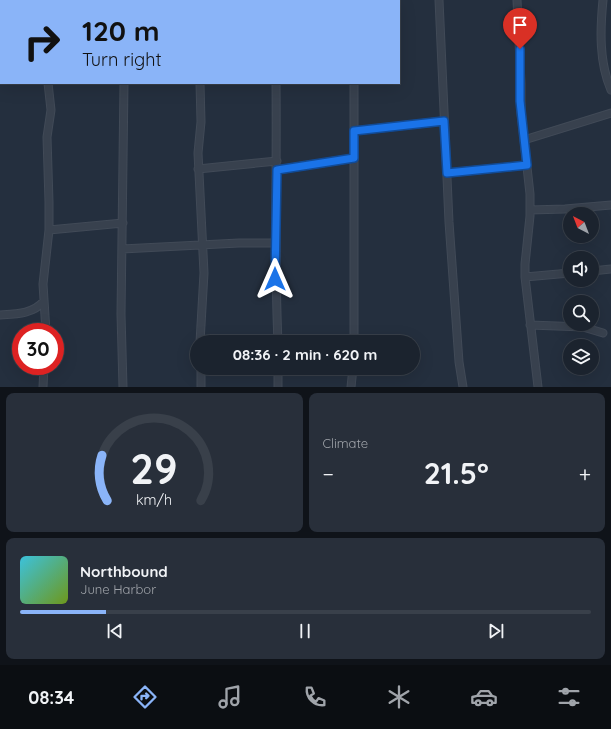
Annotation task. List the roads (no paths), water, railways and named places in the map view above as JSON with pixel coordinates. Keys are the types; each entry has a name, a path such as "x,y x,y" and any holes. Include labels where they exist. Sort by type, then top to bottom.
{"street":[{"path":"439,0 449,222 459,362 463,387"},
{"path":"517,0 521,83 520,101 530,194 525,277 538,387"},
{"path":"603,0 601,30 602,52 606,76 611,90"},
{"path":"45,323 43,284 49,230 47,137 51,110 48,84"},
{"path":"123,387 121,314 124,84"},
{"path":"200,84 201,122 198,145 198,169 204,286 200,318 200,335"},
{"path":"276,84 277,170 275,279 278,335"},
{"path":"354,84 354,335"},
{"path":"524,140 611,113"},
{"path":"354,131 444,121"},
{"path":"277,170 354,158"},
{"path":"198,169 277,161"},
{"path":"447,173 527,165"},
{"path":"530,210 611,205"},
{"path":"49,230 123,223"},
{"path":"122,250 239,243 275,243"},
{"path":"599,270 611,269"},
{"path":"525,277 563,274"},
{"path":"0,315 35,310 44,301"},
{"path":"530,324 583,327 603,333"},
{"path":"43,387 44,375"},
{"path":"201,375 202,387"},
{"path":"278,375 278,387"},
{"path":"351,387 352,375"}]}
